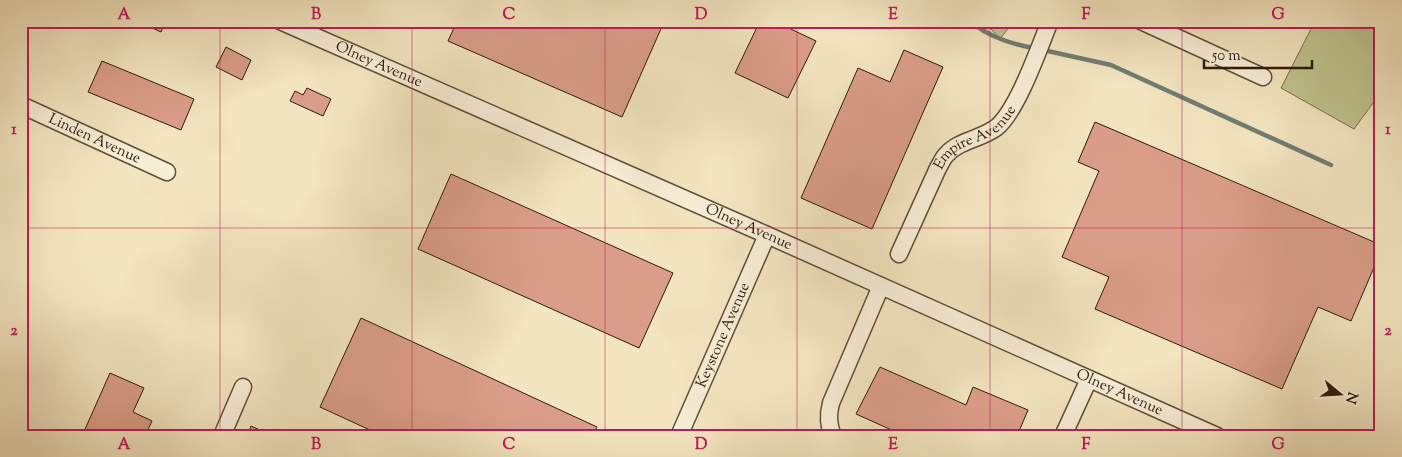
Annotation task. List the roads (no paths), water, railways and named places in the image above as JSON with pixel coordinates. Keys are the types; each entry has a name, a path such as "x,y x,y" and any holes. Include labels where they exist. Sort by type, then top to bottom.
{"street":[{"name":"Olney Avenue","path":"280,21 767,235 1217,436"},
{"name":"Empire Avenue","path":"899,254 946,154 991,131 1007,115 1031,67 1050,21"},
{"path":"1141,21 1263,77"},
{"name":"Linden Avenue","path":"21,105 168,172"},
{"name":"Keystone Avenue","path":"679,436 767,235"},
{"path":"834,436 829,418 831,402 881,286"},
{"path":"1062,436 1089,379"},
{"path":"222,436 243,387"}],"waterway":[{"path":"970,21 984,31 1001,39 1035,48"},
{"path":"1043,50 1111,65 1331,165"}]}
